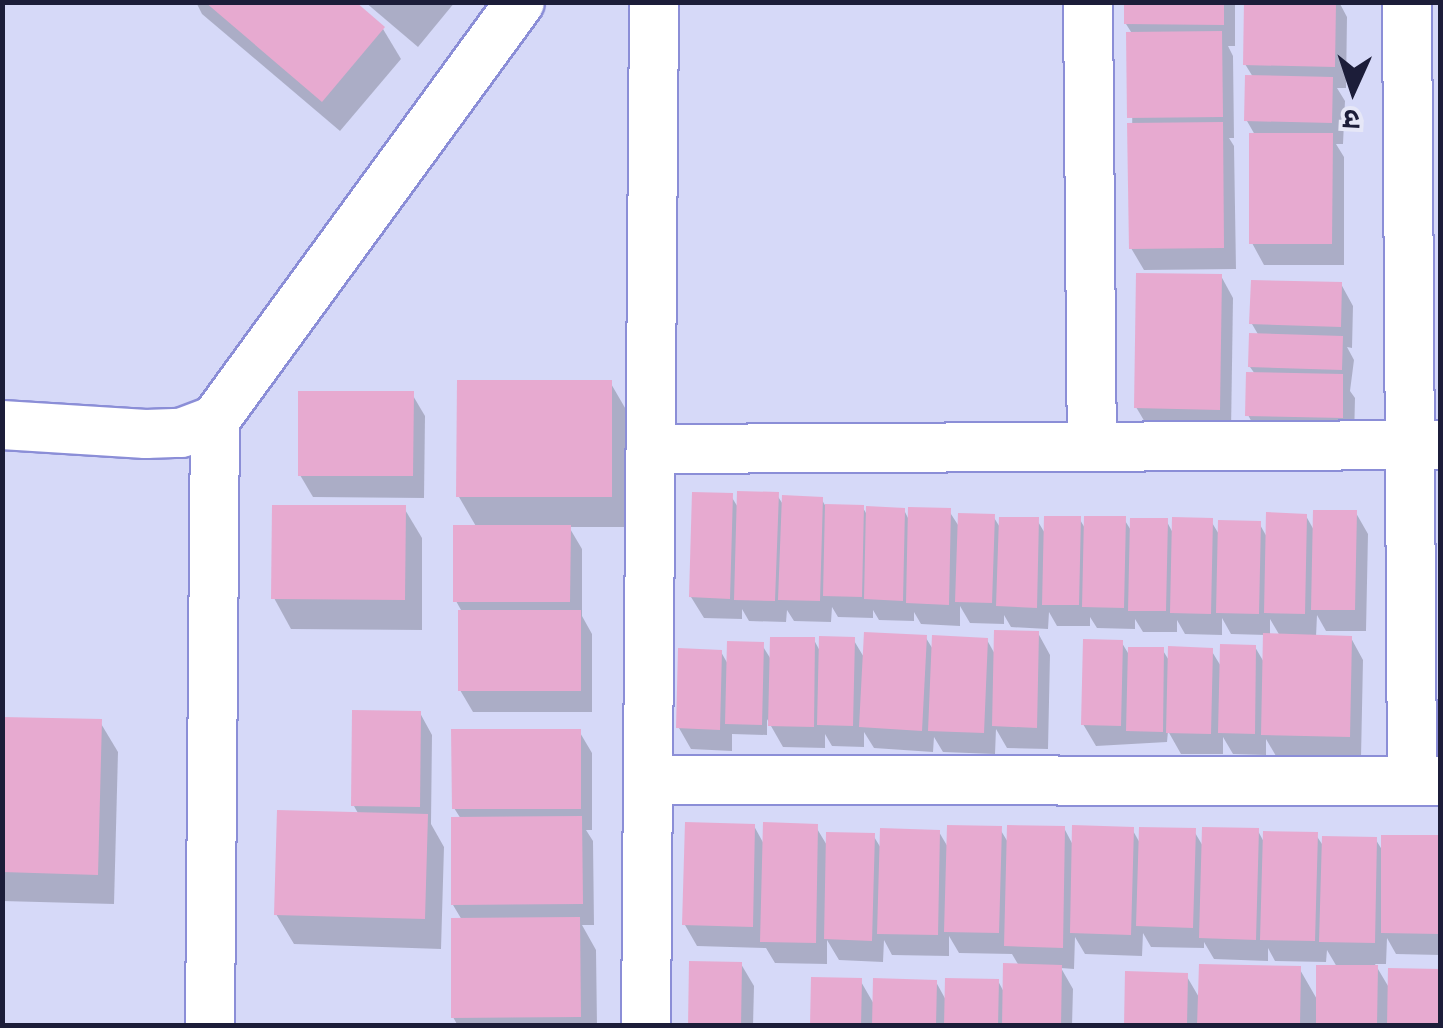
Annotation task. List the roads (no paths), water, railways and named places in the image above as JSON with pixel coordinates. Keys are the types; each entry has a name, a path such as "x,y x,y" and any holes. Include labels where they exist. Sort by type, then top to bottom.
{"street":[{"path":"2,425 146,434 181,433 215,420 520,2"},
{"path":"646,1026 654,2"},
{"path":"1088,2 1092,446"},
{"path":"648,780 1426,781 1425,445 1407,2"},
{"path":"210,1026 215,420"},
{"path":"651,448 1425,445"}]}
